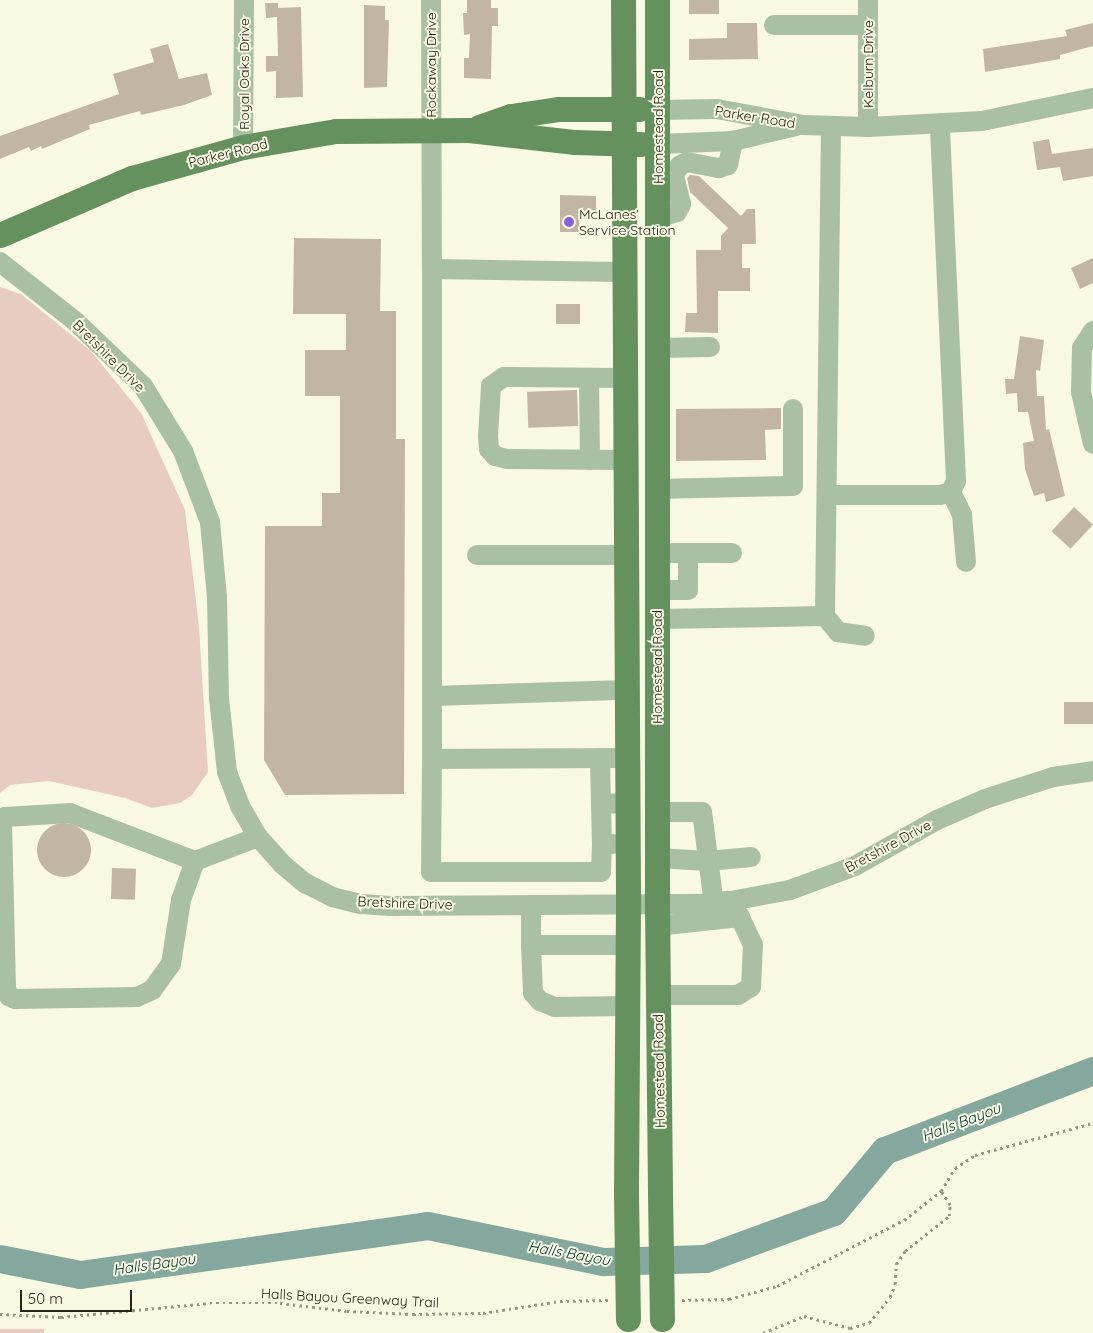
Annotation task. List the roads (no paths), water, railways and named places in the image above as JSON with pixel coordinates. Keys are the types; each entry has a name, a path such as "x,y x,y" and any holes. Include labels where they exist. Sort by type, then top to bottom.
{"main road":[{"path":"623,0 628,804 626,1147 628,1326"},
{"name":"Homestead Road","path":"657,0 659,110 657,218 657,915 662,1326"},
{"name":"Parker Road","path":"470,130 511,116 550,110 623,108 659,110"},
{"name":"Parker Road","path":"0,235 132,178 243,147 336,131 470,130 575,142 658,144"},
{"path":"627,688 657,684"},
{"path":"626,1147 659,1148"}],"street":[{"name":"Royal Oaks Drive","path":"243,147 244,0"},
{"name":"Rockaway Drive","path":"431,0 431,872 601,872 602,844"},
{"name":"Kelburn Drive","path":"868,0 868,128"},
{"path":"774,25 868,25"},
{"name":"Parker Road","path":"659,110 717,109 803,125 868,128 982,121 1093,98"},
{"path":"940,123 956,481 952,492 962,515 966,562"},
{"name":"Parker Road","path":"658,144 732,141 803,125"},
{"path":"831,126 825,616 838,632 865,636"},
{"path":"657,218 677,212 680,204 674,176 679,166 687,162 719,168 728,165 732,141"},
{"name":"Bretshire Drive","path":"0,262 75,321 143,386 183,451 210,522 217,597 219,698 228,772 240,806 258,837 282,864 305,883 332,897 361,904 628,904 657,915 790,890 855,866 937,820 985,800 1053,777 1093,771"},
{"path":"432,269 624,272"},
{"path":"1093,331 1082,348 1081,392 1093,444"},
{"path":"657,348 710,347"},
{"path":"625,378 504,377 491,386 488,436 489,449 495,456 507,459 625,460"},
{"path":"589,378 590,460"},
{"path":"657,489 793,486 793,408"},
{"path":"826,495 940,495 952,492"},
{"path":"657,553 732,553"},
{"path":"657,590 688,590 688,553"},
{"path":"477,555 626,555"},
{"path":"657,619 825,616"},
{"path":"432,696 627,688"},
{"path":"600,758 602,844 628,844"},
{"path":"432,759 627,758"},
{"path":"601,804 628,804"},
{"path":"657,812 702,812 708,861 720,902 744,926 752,945 753,971 751,987 738,996 658,995"},
{"path":"195,861 181,900 171,964 152,990 137,997 15,999 9,996 6,989 2,824 5,817 70,813 195,861 258,837"},
{"path":"657,858 708,861 752,857"},
{"path":"531,905 533,993 540,1001 555,1007 627,1006"},
{"path":"657,915 744,926"},
{"path":"531,945 628,944"}],"waterway":[{"name":"Halls Bayou","path":"0,1259 80,1275 428,1226 604,1262 706,1259 834,1212 885,1151 1093,1071"}],"place":[{"name":"McLanes’ Service Station","path":"569,222"}]}
